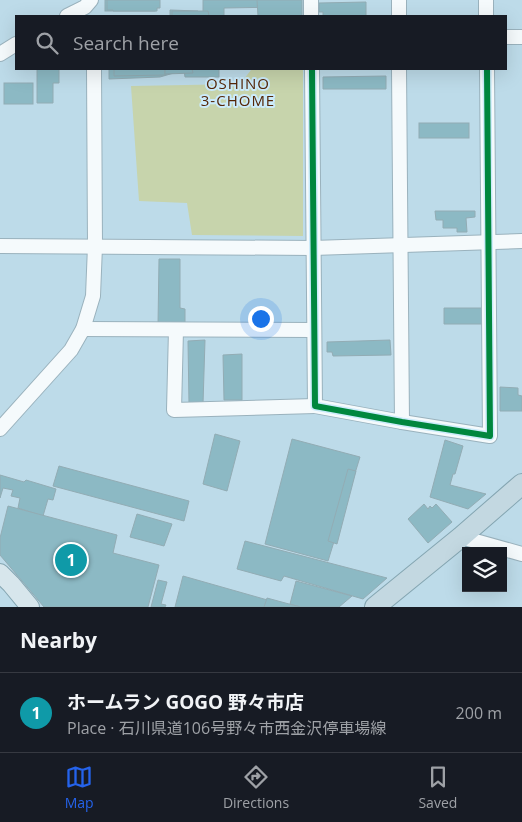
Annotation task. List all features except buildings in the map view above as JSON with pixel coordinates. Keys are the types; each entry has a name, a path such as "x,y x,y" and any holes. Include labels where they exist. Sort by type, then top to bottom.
{"highway":[{"path":"375,607 461,537 522,484"}],"main road":[{"path":"0,573 12,584 30,607"}],"street":[{"path":"311,0 312,15"},
{"path":"399,0 399,15"},
{"path":"486,0 486,15"},
{"path":"69,15 87,6"},
{"path":"507,37 522,37"},
{"path":"0,54 15,45"},
{"path":"1,427 71,350 83,329 93,296 95,246 94,70"},
{"path":"312,70 315,406"},
{"path":"400,70 402,422"},
{"path":"176,330 174,410 315,406 490,436 487,70"},
{"path":"0,246 313,248 522,241"},
{"path":"83,329 314,330"},
{"path":"461,537 522,554"}],"green space":[{"path":"251,70 303,70 303,236 192,235 187,203 139,201 131,86 240,84"}],"cycle path":[{"path":"312,70 315,406 490,436 487,70"}],"place":[{"name":"ホームラン GOGO 野々市店","path":"71,560"}],"district":[{"name":"OSHINO 3-CHOME","path":"238,92"}]}
